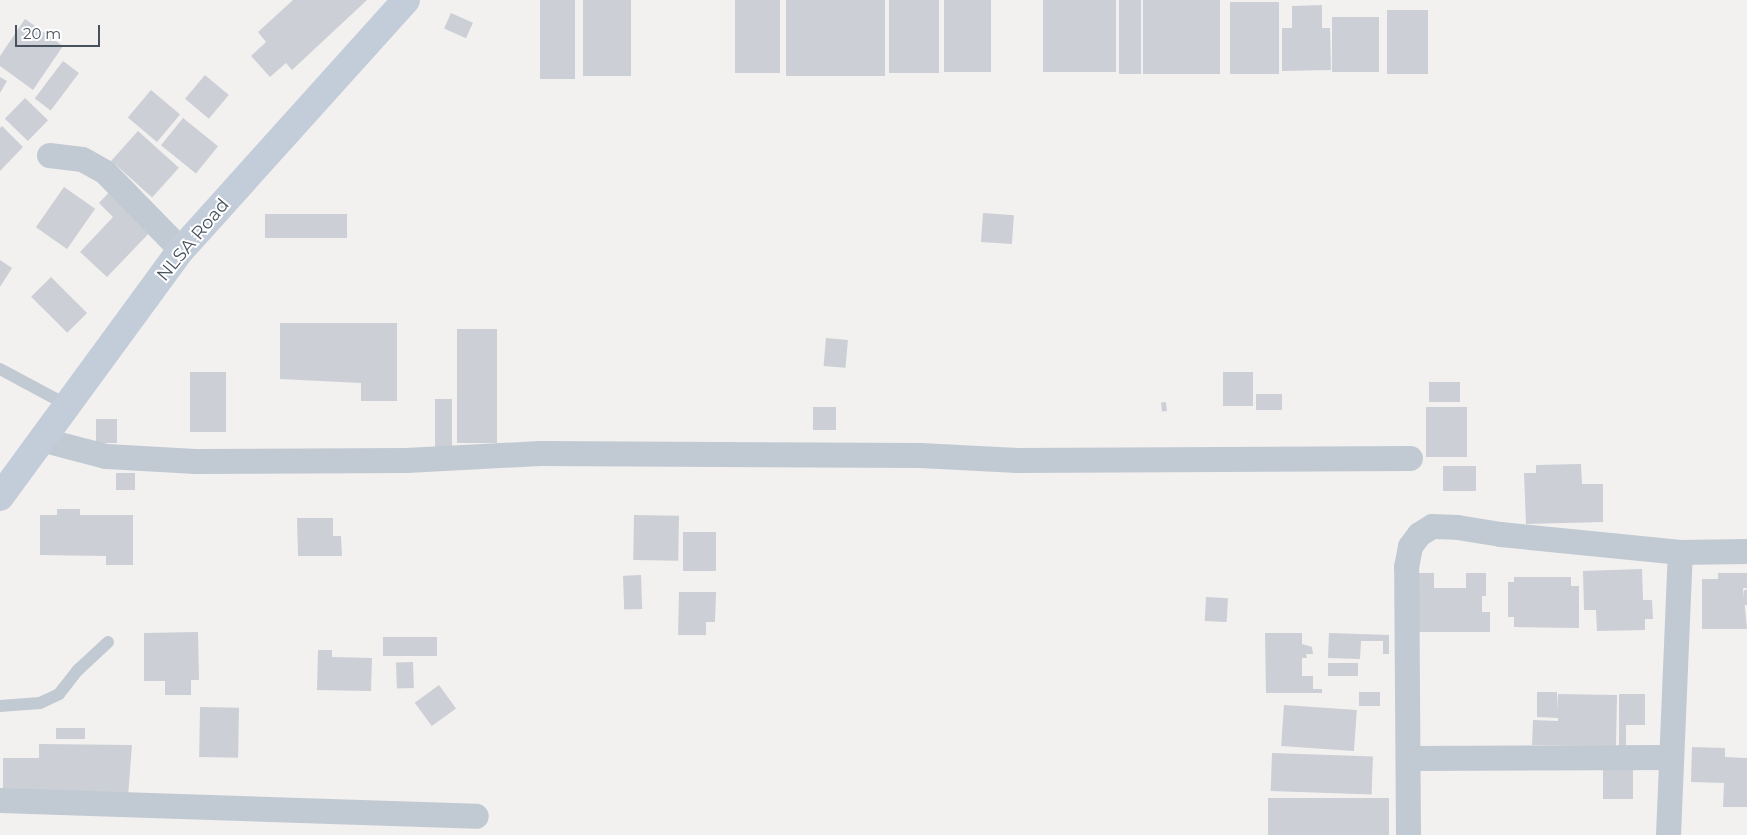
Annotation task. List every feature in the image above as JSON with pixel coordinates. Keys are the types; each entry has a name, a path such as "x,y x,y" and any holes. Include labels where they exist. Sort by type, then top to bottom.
{"main road":[{"name":"NLSA Road","path":"0,497 69,406 181,250 406,0"}],"street":[{"path":"49,155 82,159 105,172 181,250"},
{"path":"44,440 106,456 195,461 406,460 540,453 920,455 1026,460 1410,458"},
{"path":"1408,835 1409,758 1406,567 1410,546 1419,534 1432,526 1457,527 1500,534 1680,552 1747,551"},
{"path":"1668,835 1680,552"},
{"path":"1409,758 1671,757"},
{"path":"0,800 476,816"}],"lane":[{"path":"0,369 69,406"},
{"path":"0,706 40,704 59,694 84,664 108,642"}],"building":[{"path":"293,0 367,0 292,70 286,63 270,77 251,56 266,42 258,32"},
{"path":"540,0 575,0 575,79 540,79"},
{"path":"583,0 631,0 631,76 583,76"},
{"path":"735,0 780,0 780,73 735,73"},
{"path":"786,0 885,0 885,76 786,76"},
{"path":"889,0 939,0 939,73 889,73"},
{"path":"944,0 991,0 991,72 944,72"},
{"path":"1043,0 1116,0 1116,72 1043,72"},
{"path":"1119,0 1141,0 1141,74 1119,74"},
{"path":"1143,0 1220,0 1220,74 1143,74"},
{"path":"1230,2 1279,2 1279,74 1230,74"},
{"path":"1322,5 1322,28 1330,28 1331,70 1282,71 1282,28 1292,28 1292,6"},
{"path":"1387,10 1428,10 1428,74 1387,74"},
{"path":"451,13 473,23 466,38 444,29"},
{"path":"1332,17 1379,17 1379,72 1332,72"},
{"path":"25,19 63,46 33,90 0,66 0,56"},
{"path":"63,61 79,73 51,111 35,99"},
{"path":"205,75 229,95 209,119 185,99"},
{"path":"0,77 7,81 0,93"},
{"path":"151,90 180,114 157,142 128,118"},
{"path":"25,98 48,120 28,141 5,119"},
{"path":"183,118 218,146 196,174 161,145"},
{"path":"2,126 23,147 0,171 0,128"},
{"path":"138,131 179,168 152,198 111,161"},
{"path":"64,187 95,209 67,249 36,227"},
{"path":"113,188 154,228 107,277 80,252 113,217 99,203"},
{"path":"983,213 1014,215 1012,244 981,242"},
{"path":"265,214 347,214 347,238 265,238"},
{"path":"0,260 12,268 0,287"},
{"path":"51,277 87,313 67,333 31,297"},
{"path":"280,323 397,323 397,401 361,401 361,383 280,379"},
{"path":"457,329 497,329 497,443 457,443"},
{"path":"826,338 848,340 845,368 824,366"},
{"path":"190,372 226,372 226,432 190,432"},
{"path":"1223,372 1253,372 1253,406 1223,406"},
{"path":"1429,382 1460,382 1460,402 1429,402"},
{"path":"1256,394 1282,394 1282,410 1256,410"},
{"path":"435,399 452,399 452,447 435,447"},
{"path":"1166,402 1167,411 1162,411 1161,403"},
{"path":"813,407 836,407 836,430 813,430"},
{"path":"1426,407 1467,407 1467,457 1426,457"},
{"path":"96,419 117,419 117,443 96,443"},
{"path":"1581,464 1582,484 1603,484 1603,522 1526,524 1524,473 1536,473 1536,465"},
{"path":"1443,466 1476,466 1476,491 1443,491"},
{"path":"116,473 135,473 135,490 116,490"},
{"path":"57,509 80,509 80,515 133,515 133,565 106,565 106,556 40,555 40,515 57,515"},
{"path":"634,515 679,516 678,561 633,560"},
{"path":"297,518 333,518 333,536 341,536 342,556 298,556"},
{"path":"683,532 716,532 716,571 683,571"},
{"path":"1642,569 1643,600 1652,600 1653,619 1645,619 1645,630 1597,631 1596,610 1584,610 1583,571"},
{"path":"1418,573 1434,573 1434,588 1466,588 1466,573 1486,573 1486,596 1482,596 1482,612 1490,612 1490,632 1417,632"},
{"path":"1718,573 1747,573 1747,588 1743,588 1747,629 1702,629 1702,579 1718,579"},
{"path":"641,575 642,609 624,610 623,576"},
{"path":"1514,577 1571,577 1571,586 1579,586 1579,628 1514,627 1514,617 1508,617 1508,582 1514,582"},
{"path":"1744,590 1747,590 1747,605 1744,605"},
{"path":"679,592 716,592 715,622 706,622 706,635 678,635"},
{"path":"1206,597 1228,598 1227,622 1205,621"},
{"path":"198,632 199,680 191,680 191,695 165,695 165,681 144,681 144,633"},
{"path":"1265,633 1302,633 1302,644 1312,647 1313,654 1306,654 1307,658 1302,658 1302,676 1313,676 1313,689 1322,689 1322,693 1266,693"},
{"path":"1329,633 1389,635 1389,654 1383,654 1383,641 1361,641 1360,659 1328,658"},
{"path":"383,637 437,637 437,656 383,656"},
{"path":"318,650 332,650 332,657 372,658 371,691 317,690"},
{"path":"413,662 414,688 397,689 396,663"},
{"path":"1328,663 1358,663 1358,676 1328,676"},
{"path":"439,685 456,708 432,726 415,703"},
{"path":"1359,692 1380,692 1380,706 1359,706"},
{"path":"1537,692 1557,692 1557,711 1558,694 1617,695 1616,746 1532,745 1533,720 1558,721 1558,718 1537,717"},
{"path":"1619,694 1645,694 1645,725 1626,725 1626,749 1619,749"},
{"path":"1284,705 1357,710 1354,751 1281,746"},
{"path":"200,707 239,708 238,758 199,757"},
{"path":"56,728 85,728 85,739 56,739"},
{"path":"39,744 132,745 128,797 3,795 3,758 39,758"},
{"path":"1692,747 1725,748 1725,757 1747,758 1747,807 1723,807 1724,783 1691,782"},
{"path":"1272,753 1373,757 1372,795 1271,791"},
{"path":"1603,765 1633,765 1633,799 1603,799"},
{"path":"1268,798 1389,798 1389,835 1268,835"}]}
